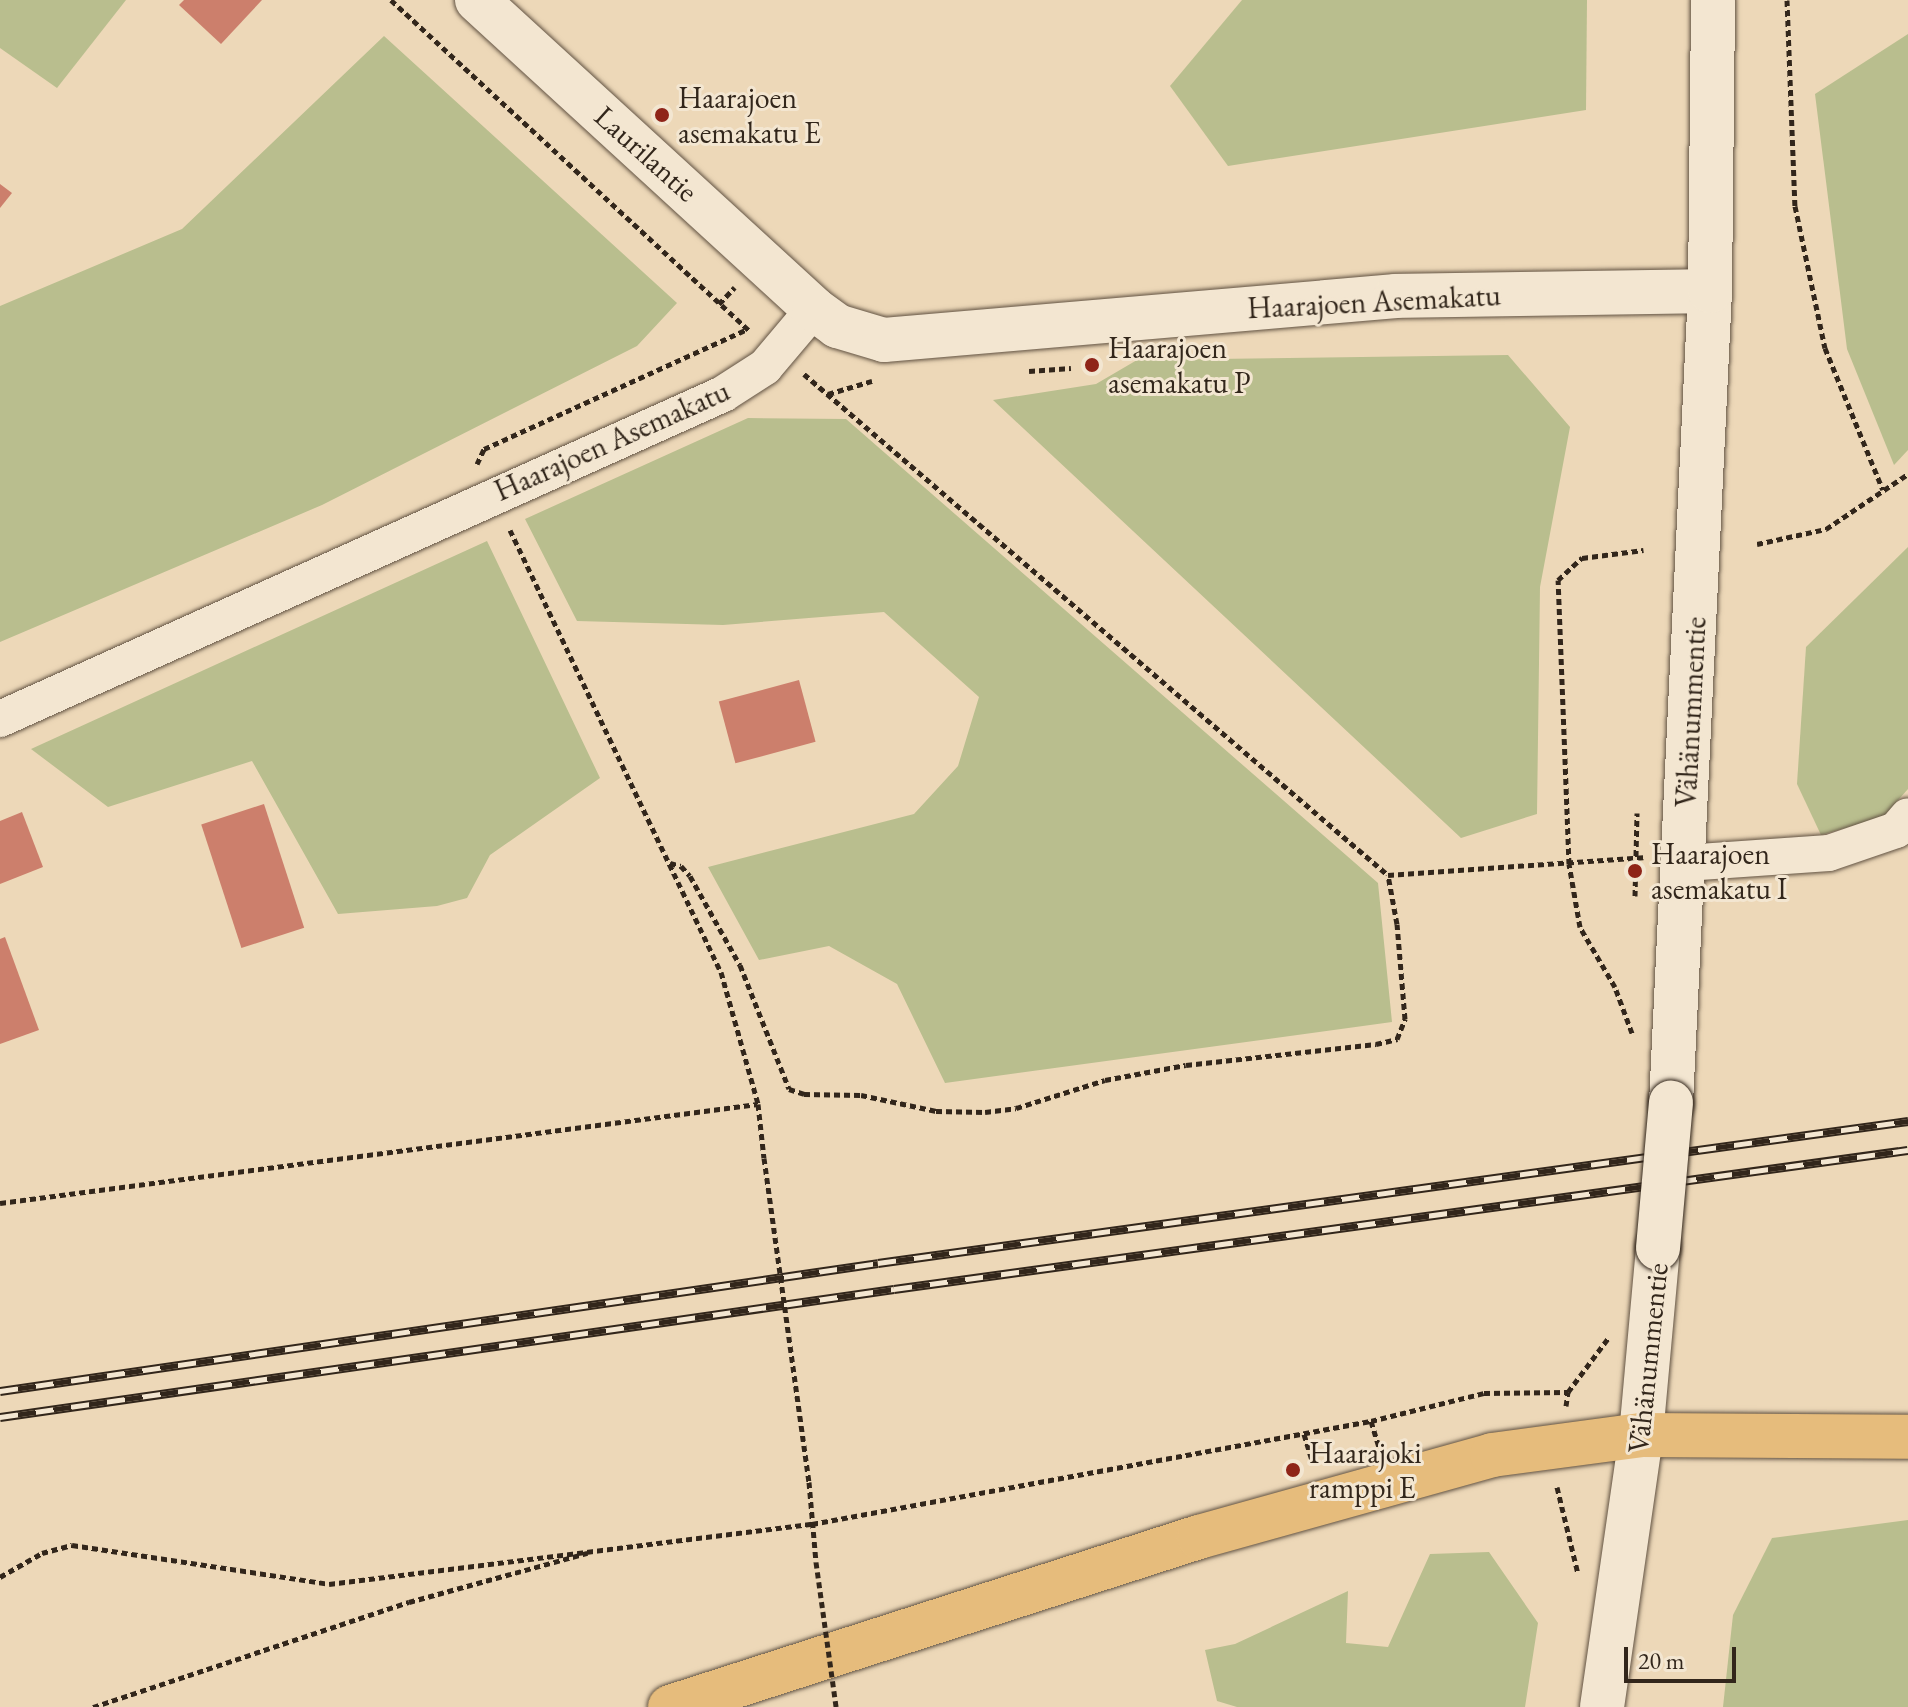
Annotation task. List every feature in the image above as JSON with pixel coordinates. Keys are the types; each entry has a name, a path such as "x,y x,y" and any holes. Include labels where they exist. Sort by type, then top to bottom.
{"highway":[{"path":"670,1707 1228,1529 1492,1455 1641,1435 1908,1437"}],"main road":[{"name":"Laurilantie","path":"477,0 814,309"},
{"name":"Vähänummentie","path":"1602,1707 1641,1435 1671,1103 1685,863 1710,291 1713,0"},
{"name":"Haarajoen Asemakatu","path":"814,309 837,326 884,340 910,340 1396,296 1710,291"}],"street":[{"name":"Haarajoen Asemakatu","path":"0,719 723,394 765,367 814,309"},
{"path":"1685,863 1829,853 1896,830 1908,816"}],"path":[{"path":"391,0 748,329 1388,875 1397,924 1405,1019 1397,1039 1186,1065 1105,1080 1016,1108 985,1112 936,1111 861,1095 804,1094 789,1089 740,965 690,876 681,866 669,863"},
{"path":"1787,0 1795,206 1825,348 1883,490"},
{"path":"748,329 484,449 476,465 721,972 758,1104 836,1707"},
{"path":"1757,544 1826,529 1908,474"},
{"path":"1632,1048 1632,1034 1615,987 1580,927 1569,864 1558,580 1582,558 1643,550"},
{"path":"1635,896 1637,813"},
{"path":"1388,875 1569,864 1636,856"},
{"path":"0,1203 758,1104"},
{"path":"0,1577 42,1553 72,1545 329,1584 812,1524 1371,1421 1484,1393 1568,1392"},
{"path":"1371,1421 1380,1449"},
{"path":"1304,1434 1314,1465"},
{"path":"93,1707 409,1602 607,1548"}],"green space":[{"path":"0,0 126,0 57,88 0,48"},
{"path":"1242,0 1587,0 1586,110 1228,166 1170,86"},
{"path":"1908,34 1908,450 1894,465 1847,349 1815,94"},
{"path":"384,36 677,303 637,346 322,505 0,642 0,306 182,229"},
{"path":"1508,355 1570,427 1540,587 1537,814 1461,838 993,400 1096,384 1137,360"},
{"path":"748,418 846,419 1378,883 1392,1022 945,1083 897,984 829,946 759,960 708,867 914,814 958,766 979,697 884,612 723,625 577,621 525,519"},
{"path":"487,541 600,778 490,855 467,898 437,906 338,914 252,761 108,807 31,749"},
{"path":"1908,547 1908,789 1883,817 1821,835 1797,784 1806,647"},
{"path":"1908,1520 1908,1707 1723,1707 1733,1615 1772,1538"},
{"path":"1489,1552 1538,1623 1525,1707 1237,1707 1217,1701 1205,1650 1235,1644 1348,1591 1346,1643 1388,1647 1430,1554"}],"building":[{"path":"184,0 262,0 221,44 179,5"},
{"path":"0,184 12,193 0,208"},
{"path":"799,680 816,742 735,763 719,701"},
{"path":"264,804 304,928 241,948 201,824"},
{"path":"22,812 43,867 0,884 0,821"},
{"path":"5,937 39,1030 0,1044 0,939"}],"railway":[{"path":"0,1391 878,1263 1908,1121"},
{"path":"0,1417 894,1289 1908,1150"}],"place":[{"name":"Haarajoen asemakatu E","path":"662,115"},
{"name":"Haarajoen asemakatu P","path":"1092,365"},
{"name":"Haarajoen asemakatu I","path":"1635,871"},
{"name":"Haarajoki ramppi E","path":"1293,1470"}]}
